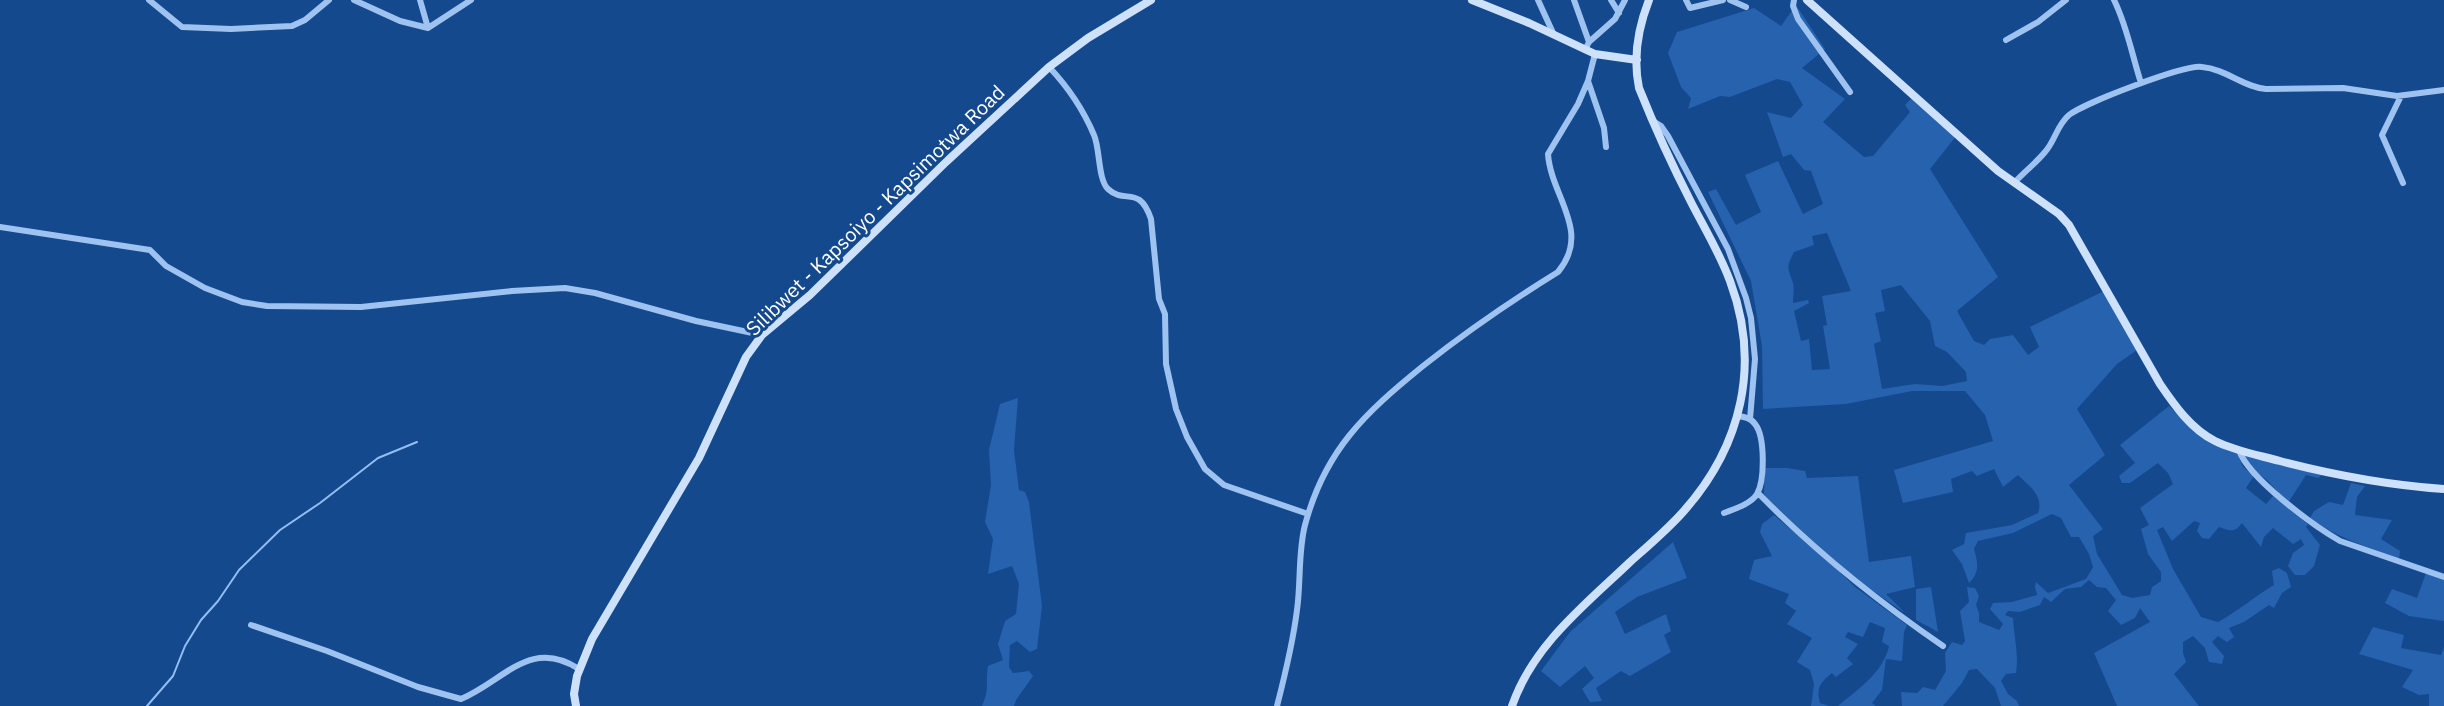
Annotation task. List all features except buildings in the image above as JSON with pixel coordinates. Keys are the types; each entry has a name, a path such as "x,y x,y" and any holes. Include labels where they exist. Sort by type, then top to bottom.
{"street":[{"path":"149,0 182,27 231,29 292,26 305,20 329,0"},
{"path":"354,0 400,21 428,28 471,0"},
{"path":"420,0 428,28"},
{"name":"Silibwet - Kapsoiyo - Kapsimotwa Road","path":"576,706 574,694 579,669 592,639 699,458 746,357 762,335 810,295 1049,67 1088,38 1151,0"},
{"path":"1472,0 1489,3 1554,35 1587,46 1595,54 1637,60"},
{"path":"1538,0 1554,35"},
{"path":"1574,0 1587,46"},
{"path":"1611,0 1619,13"},
{"path":"1587,46 1619,13 1625,0"},
{"path":"1512,706 1522,680 1552,637 1674,522 1695,498 1713,470 1738,416 1745,382 1742,321 1736,298 1720,258 1651,120 1639,88 1637,60 1640,27 1649,0"},
{"path":"1686,0 1690,8 1723,0"},
{"path":"1730,0 1746,7"},
{"path":"1794,0 1798,19 1850,92"},
{"path":"1807,0 1998,171 2059,214 2069,225 2147,363 2177,409 2213,440 2239,450 2369,481 2444,489"},
{"path":"2006,40 2038,22 2066,0"},
{"path":"2114,0 2125,24 2141,83"},
{"path":"1277,706 1297,613 1302,543 1308,514 1335,454 1368,412 1462,335 1558,272 1566,262 1574,240 1548,154 1567,125 1588,81 1595,54"},
{"path":"1049,67 1076,101 1096,137 1108,189 1136,197 1147,208 1151,219 1159,299 1165,314 1166,364 1170,384 1187,437 1205,469 1212,477 1237,491 1308,514"},
{"path":"2014,183 2045,152 2071,113 2187,67 2214,69 2255,88 2343,88 2390,96 2444,90"},
{"path":"1588,81 1604,128 1606,147"},
{"path":"2401,96 2382,135 2403,183"},
{"path":"1651,120 1661,126 1668,136 1738,272 1751,318 1755,359 1750,419"},
{"path":"0,227 150,250 166,266 205,288 242,302 267,306 361,307 565,288 762,335"},
{"path":"1724,513 1748,502 1758,493 1762,466 1758,428 1750,419 1738,416"},
{"path":"2239,450 2245,465 2317,527 2340,541 2444,577"},
{"path":"1758,493 1795,532 1853,581 1943,646"},
{"path":"251,625 458,699 535,657 562,659 579,669"}],"shaded area":[{"path":"1796,5 1825,49 1802,68 1845,99 1823,122 1864,157 1873,156 1910,112 1905,105 1913,97 1957,135 1930,169 1998,277 1957,311 1974,341 1984,345 1990,339 2013,335 2028,355 2039,347 2030,327 2104,291 2137,350 2117,364 2077,409 2105,455 2069,485 2103,529 2093,536 2097,554 2122,595 2132,598 2150,595 2152,587 2161,581 2161,572 2148,554 2141,529 2149,525 2140,508 2173,484 2158,463 2130,483 2122,483 2119,476 2135,463 2120,445 2169,406 2188,425 2237,452 2243,467 2254,476 2246,488 2266,504 2273,496 2308,524 2306,527 2320,545 2314,566 2305,575 2295,575 2288,566 2293,553 2304,545 2301,539 2293,544 2273,528 2264,537 2261,547 2242,523 2232,530 2219,527 2209,539 2202,538 2197,531 2200,523 2194,521 2172,541 2163,527 2157,530 2173,569 2201,617 2218,622 2225,618 2274,585 2272,571 2279,568 2287,573 2291,587 2282,593 2274,608 2269,605 2229,628 2234,637 2227,642 2218,636 2212,642 2224,656 2222,664 2209,662 2205,648 2193,636 2183,642 2186,662 2174,674 2199,706 2117,706 2094,653 2150,622 2140,608 2135,618 2121,625 2108,611 2116,600 2106,588 2097,587 2089,580 2081,587 2065,589 2051,602 2044,597 2040,605 2020,612 2008,611 2005,615 2013,618 2017,666 2016,673 2006,674 2001,681 2019,706 2001,706 1995,688 1977,669 1969,670 1943,706 1902,706 1901,692 1917,693 1923,687 1935,690 1946,671 1945,653 1952,642 1962,645 1965,641 1960,611 1969,602 1967,587 1975,588 1979,596 1976,605 1979,622 1999,630 2003,624 1990,609 1993,603 2012,602 2037,595 2036,582 2048,593 2086,579 2093,567 2079,537 2071,537 2061,518 2052,514 2013,533 1978,541 1974,549 1976,571 1969,583 1962,564 1952,550 1964,544 1966,533 2012,525 2038,513 2037,497 2018,475 2003,487 1994,469 1977,476 1972,471 1951,479 1953,492 1903,503 1894,470 1993,441 1985,415 1965,391 1912,391 1846,404 1763,409 1762,346 1751,281 1708,192 1716,189 1736,225 1761,212 1745,175 1778,161 1803,214 1823,204 1811,171 1804,170 1791,154 1783,157 1767,112 1791,118 1803,105 1790,82 1777,79 1688,109 1691,98 1681,87 1668,53 1677,32 1754,8 1781,26","holes":["1827,233 1851,291 1822,296 1830,369 1812,370 1809,339 1801,341 1794,311 1809,303 1808,300 1793,303 1788,266 1794,252 1814,245 1812,236","1901,285 1930,321 1935,346 1947,352 1966,372 1967,381 1942,386 1915,384 1882,389 1874,344 1881,341 1875,313 1885,311 1881,290"]},
{"path":"1018,398 1014,450 1019,490 1025,492 1029,502 1042,606 1037,649 1030,652 1017,641 1010,645 1009,667 1013,673 1029,671 1033,676 1014,706 982,706 987,690 988,666 1003,660 998,644 1005,621 1016,614 1019,584 1012,566 988,574 993,539 985,522 991,485 989,450 1000,404"},
{"path":"2243,453 2322,475 2318,478 2306,475 2288,503 2267,480 2248,466"},
{"path":"1765,468 1805,471 1807,478 1858,476 1869,562 1911,556 1915,587 1886,594 1905,613 1857,580 1770,504 1764,494"},
{"path":"2351,483 2365,486 2357,497 2355,515 2392,520 2381,539 2400,551 2399,559 2342,537 2310,518 2314,511 2329,502 2343,505"},
{"path":"1774,515 1855,587 1907,625 1902,661 1886,659 1882,690 1872,703 1876,706 1838,706 1869,680 1886,656 1889,646 1882,642 1885,628 1870,622 1863,637 1848,632 1845,637 1858,644 1847,658 1853,664 1836,677 1832,673 1820,686 1820,703 1829,706 1811,706 1814,684 1810,670 1797,662 1812,638 1787,624 1796,611 1785,603 1789,594 1749,579 1754,560 1772,556 1760,532 1762,524"},
{"path":"1673,542 1687,578 1637,597 1615,612 1625,634 1666,614 1671,631 1664,635 1671,652 1630,676 1621,671 1596,688 1602,701 1590,702 1582,689 1594,678 1585,666 1560,687 1541,671 1570,632"},
{"path":"2426,573 2444,579 2444,621 2409,616 2385,603 2392,589 2417,598"},
{"path":"1931,587 1938,632 1916,620 1916,589"},
{"path":"2373,627 2404,635 2401,648 2441,655 2444,647 2444,706 2429,706 2429,694 2419,695 2402,687 2413,670 2359,654"}],"waterway":[{"path":"147,706 173,676 185,646 201,620 239,570 280,530 378,458 417,442"}]}
